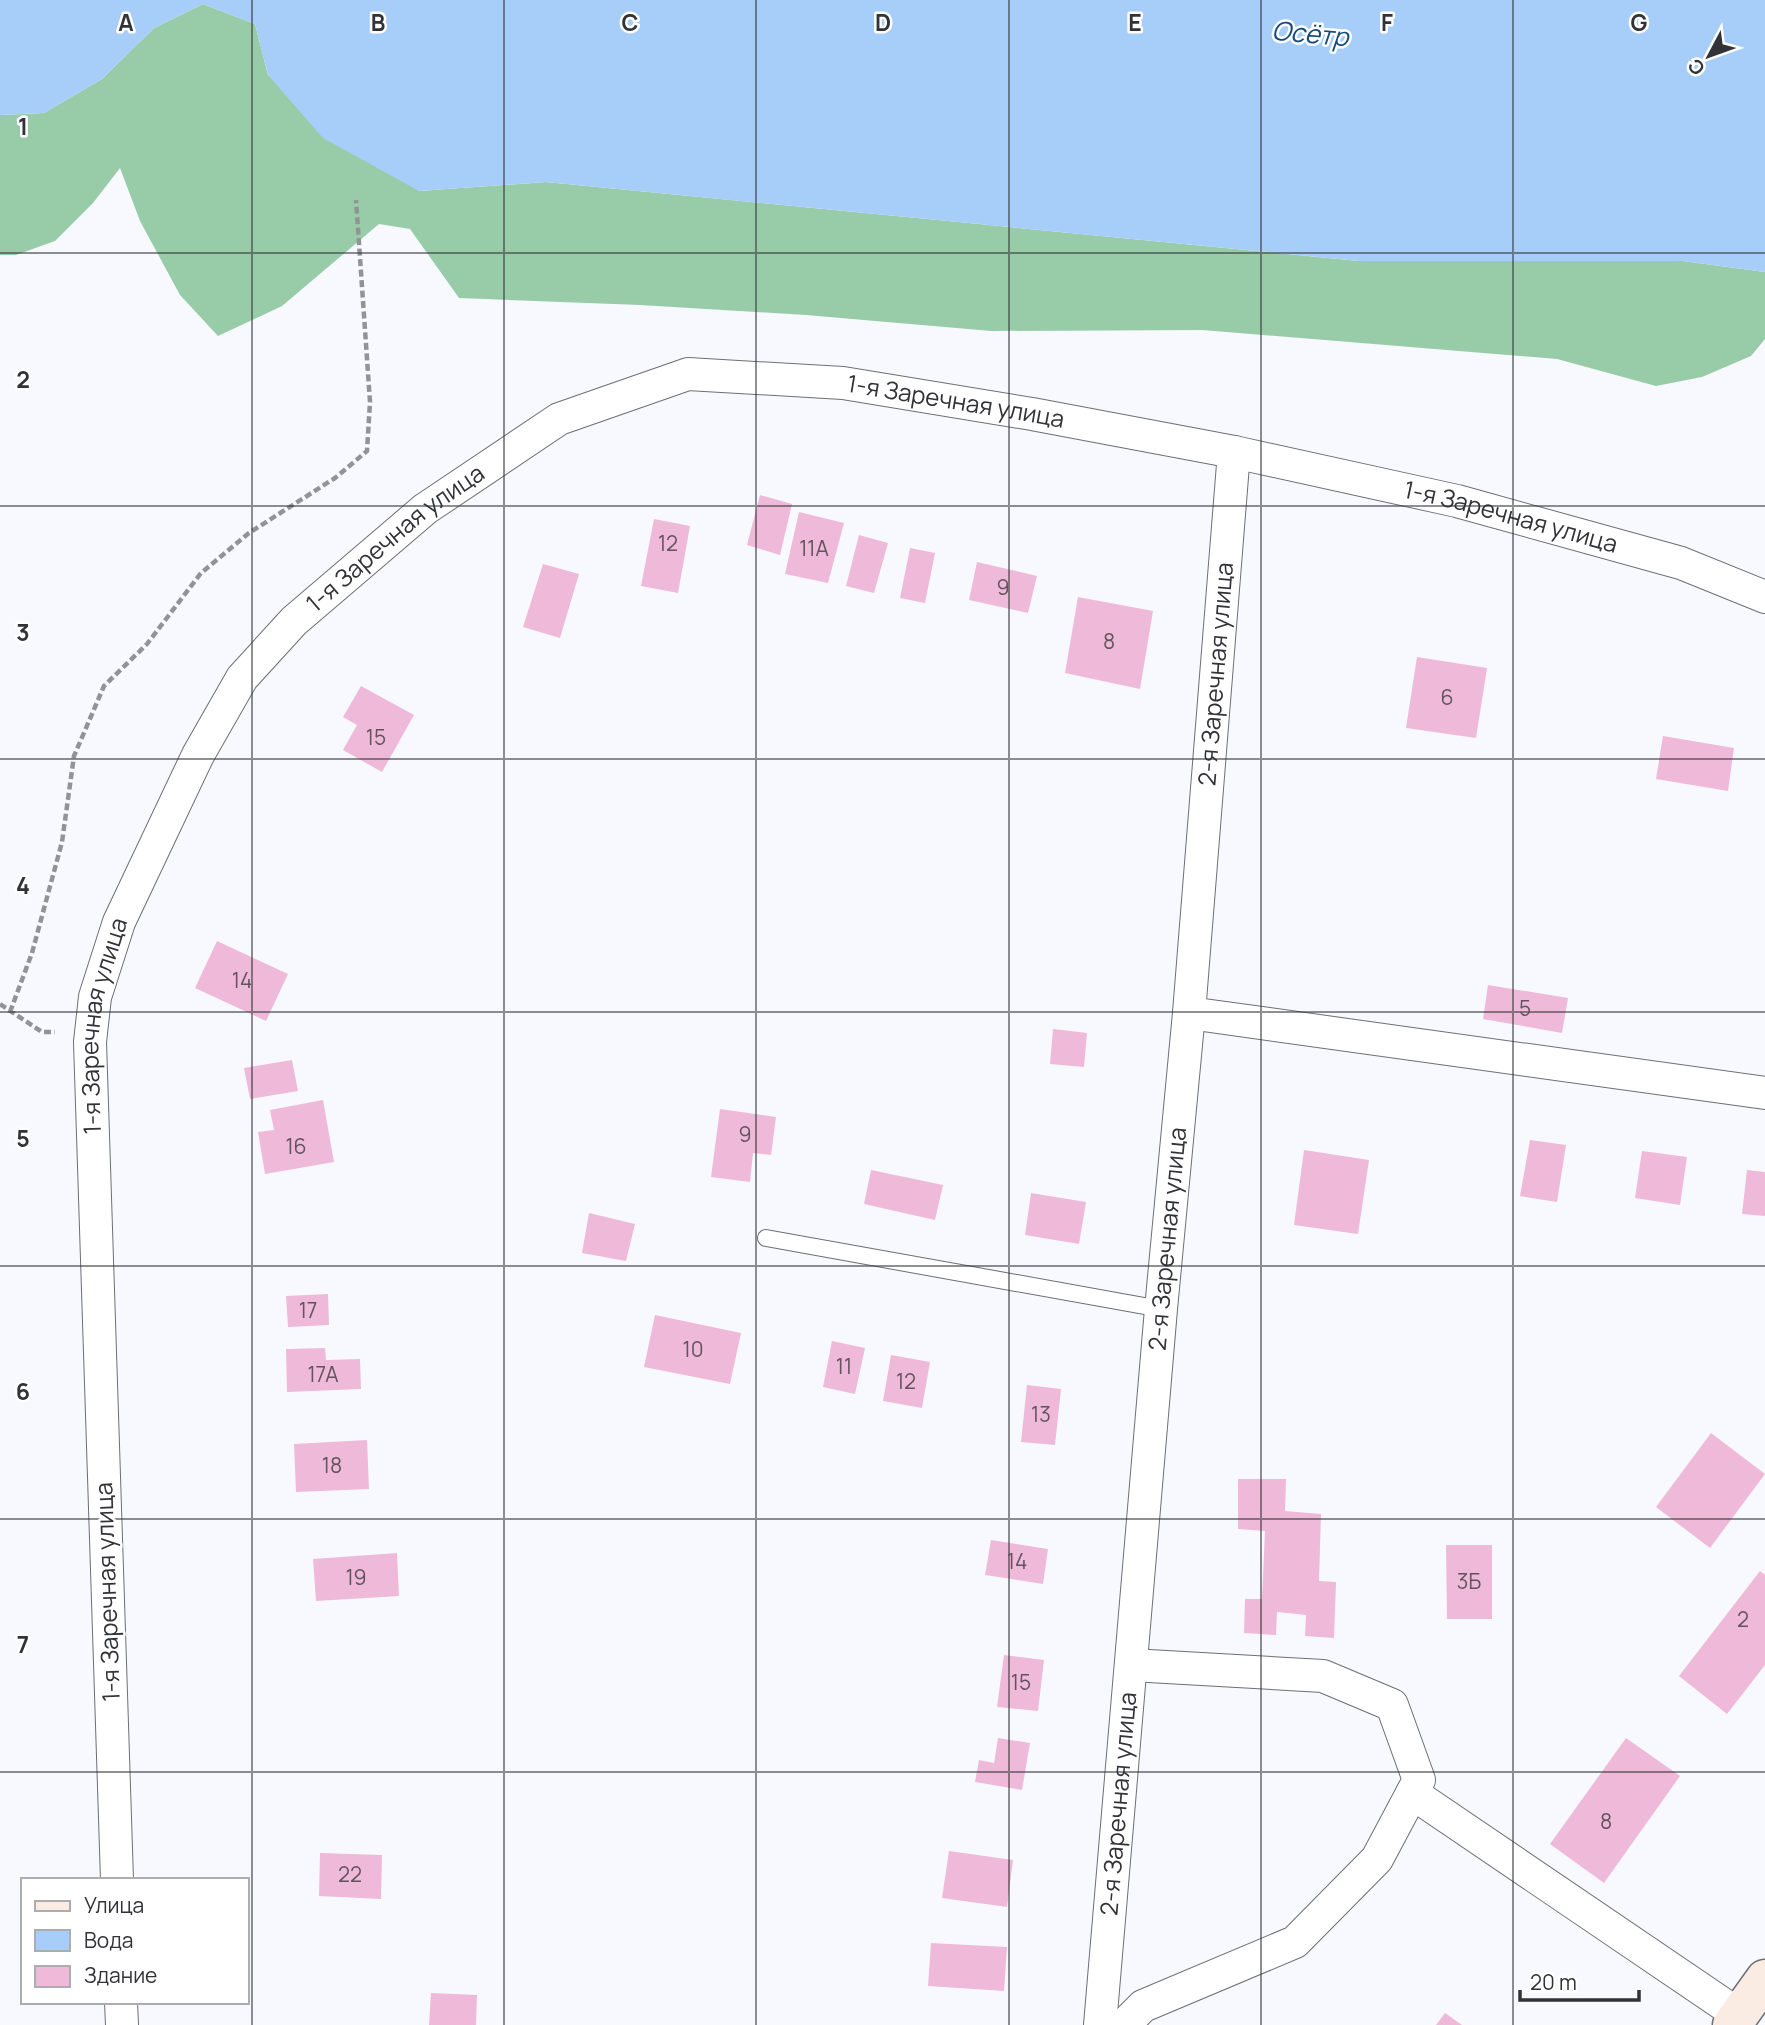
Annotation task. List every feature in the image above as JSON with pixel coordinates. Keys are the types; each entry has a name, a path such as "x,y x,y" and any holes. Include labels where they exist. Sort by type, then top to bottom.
{"main road":[{"path":"1736,2020 1765,1979"}],"street":[{"name":"1-я Заречная улица","path":"117,1878 90,1032 95,998 119,922 198,755 242,678 294,621 425,509 559,419 688,374 842,383 1234,452 1483,509 1681,563 1765,597"},
{"name":"2-я Заречная улица","path":"1100,2025 1189,1013 1234,452"},
{"path":"1189,1013 1765,1093"},
{"path":"1124,2025 1143,2006 1295,1942 1377,1859 1419,1780 1392,1705 1323,1676 1131,1665"},
{"path":"1412,1793 1736,2020"},
{"path":"121,2004 122,2025"}],"lane":[{"path":"766,1238 1161,1309"}],"path":[{"path":"10,1012 32,954 62,842 74,756 104,686 147,644 201,573 249,533 335,478 367,451 370,402 356,200"},
{"path":"0,1004 42,1032 90,1032"}],"green space":[{"path":"203,4 255,24 268,75 419,191 546,182 1359,261 1683,261 1765,272 1765,339 1751,356 1702,377 1656,386 1557,359 1202,330 991,331 806,315 459,298 410,229 379,224 282,306 218,336 180,295 140,221 120,168 93,203 55,241 16,255 0,255 0,115 44,113 102,79 154,28"}],"water":[{"name":"Осётр","path":"0,0 1765,0 1765,272 1683,261 1359,261 546,182 419,191 323,138 268,75 255,24 203,4 154,28 102,79 44,113 0,115"}],"building":[{"path":"760,495 792,504 780,555 747,545"},
{"path":"799,512 844,523 828,583 785,574"},
{"path":"654,519 690,526 678,593 641,586"},
{"path":"859,535 888,543 874,593 846,586"},
{"path":"910,548 935,553 925,603 900,598"},
{"path":"977,562 1037,576 1028,613 969,600"},
{"path":"543,564 579,574 560,638 523,627"},
{"path":"1078,597 1153,611 1140,689 1065,673"},
{"path":"1417,657 1487,668 1476,738 1406,728"},
{"path":"361,686 414,715 382,772 343,750 357,725 343,717"},
{"path":"1663,736 1734,748 1728,791 1656,779"},
{"path":"217,941 288,974 266,1021 195,988"},
{"path":"1488,985 1568,998 1562,1033 1483,1019"},
{"path":"1053,1029 1087,1033 1084,1067 1050,1064"},
{"path":"292,1060 298,1091 250,1099 244,1068"},
{"path":"323,1100 334,1162 265,1174 258,1132 274,1130 270,1110"},
{"path":"720,1109 776,1117 771,1155 753,1153 750,1182 711,1177"},
{"path":"1530,1140 1566,1145 1557,1202 1520,1196"},
{"path":"1304,1150 1369,1160 1358,1234 1294,1225"},
{"path":"1642,1151 1687,1157 1680,1205 1635,1198"},
{"path":"871,1170 943,1185 935,1220 864,1204"},
{"path":"1747,1170 1765,1172 1765,1216 1742,1214"},
{"path":"1031,1193 1086,1202 1079,1244 1025,1235"},
{"path":"589,1213 635,1224 626,1261 582,1253"},
{"path":"328,1294 329,1325 288,1327 286,1296"},
{"path":"655,1315 741,1333 730,1384 644,1367"},
{"path":"832,1341 865,1348 855,1394 823,1387"},
{"path":"325,1348 326,1360 360,1359 361,1389 287,1392 286,1349"},
{"path":"891,1355 930,1362 922,1408 883,1401"},
{"path":"1027,1385 1061,1389 1055,1445 1021,1442"},
{"path":"1711,1433 1765,1474 1710,1548 1656,1507"},
{"path":"367,1440 369,1489 296,1492 294,1444"},
{"path":"1238,1479 1286,1479 1285,1511 1321,1514 1319,1581 1336,1582 1334,1638 1305,1636 1306,1615 1277,1612 1276,1635 1244,1633 1245,1599 1262,1599 1265,1531 1238,1529"},
{"path":"991,1540 1048,1549 1043,1584 985,1575"},
{"path":"1446,1545 1492,1545 1492,1619 1447,1619"},
{"path":"397,1553 399,1596 316,1601 313,1559"},
{"path":"1760,1571 1765,1575 1765,1665 1727,1714 1679,1676"},
{"path":"1004,1655 1044,1660 1038,1711 997,1707"},
{"path":"998,1738 1030,1743 1022,1790 975,1782 979,1760 994,1763"},
{"path":"1626,1738 1680,1776 1604,1883 1550,1844"},
{"path":"949,1851 1013,1860 1007,1907 942,1898"},
{"path":"320,1853 382,1855 381,1899 319,1896"},
{"path":"931,1943 1007,1947 1004,1991 928,1986"},
{"path":"431,1993 477,1995 476,2025 429,2025"},
{"path":"1445,2013 1462,2025 1436,2025"}]}
